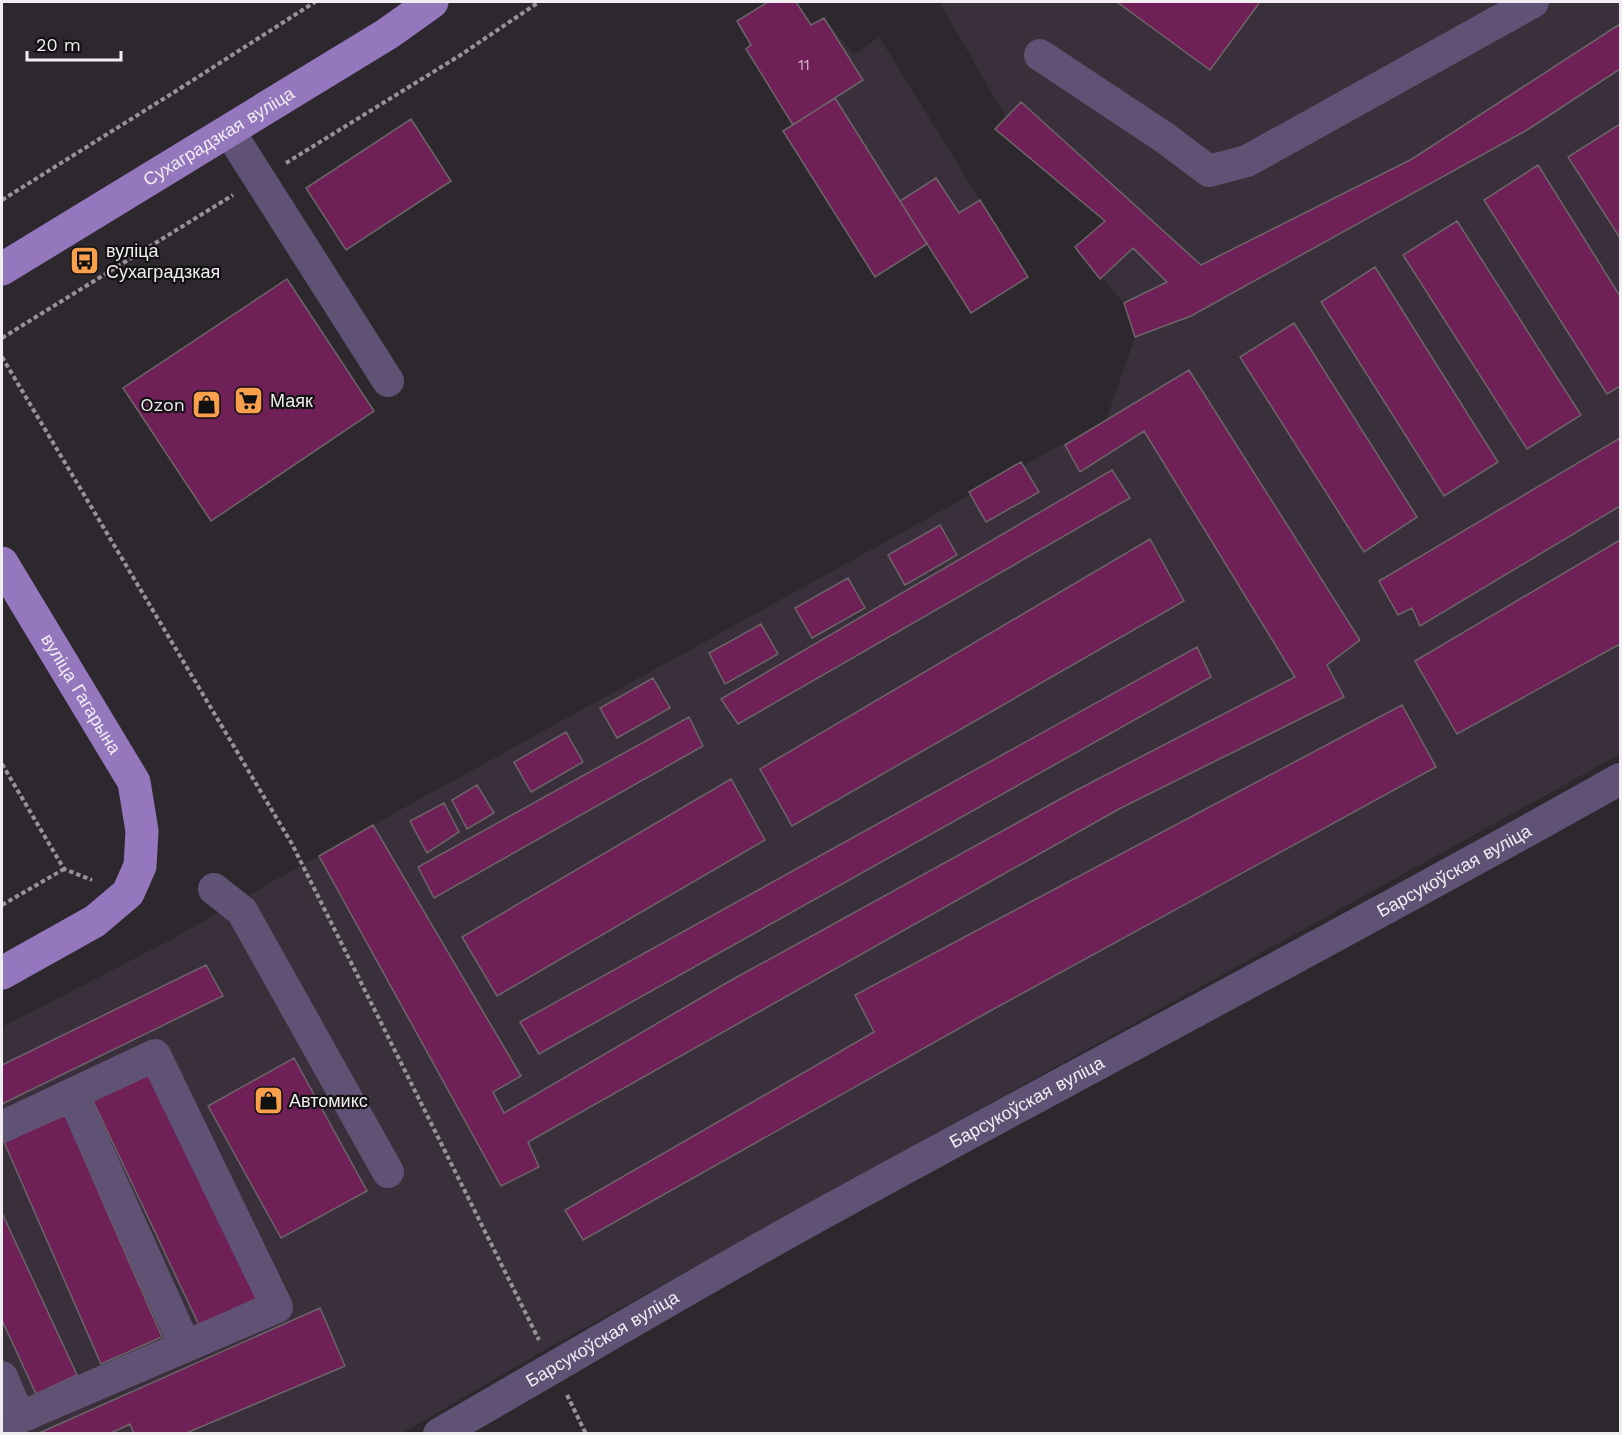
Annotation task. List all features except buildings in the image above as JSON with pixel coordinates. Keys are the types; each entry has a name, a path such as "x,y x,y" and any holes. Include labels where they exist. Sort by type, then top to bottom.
{"main road":[{"name":"Сухаградзкая вуліца","path":"2,270 387,34 432,2"},
{"name":"вуліца Гагарына","path":"2,563 134,782 142,831 140,866 128,893"},
{"path":"2,973 95,921 128,893"}],"lane":[{"path":"1040,55 1165,138 1209,171 1247,161 1533,2"},
{"path":"228,131 388,381"},
{"name":"Барсукоўская вуліца","path":"438,1434 814,1218 1500,847 1620,779"},
{"path":"214,889 242,911 388,1173"},
{"path":"2,1127 155,1055 277,1307 10,1421 2,1377"},
{"path":"72,1094 185,1346"}],"path":[{"path":"2,200 315,2"},
{"path":"2,357 291,844 586,1434"},
{"path":"2,764 64,870 128,893"},
{"path":"2,905 64,870"}],"shaded area":[{"path":"768,2 796,2 811,25 824,18 854,55 879,37 1028,277 971,313 927,244 875,277 783,131 793,125 746,49 751,45 737,21"},
{"path":"939,2 1620,2 1620,754 534,1356 402,1433 2,1434 2,1027 161,945 373,825 1106,420 1135,337 1124,303 1075,247 1105,221 995,129 1006,117"}],"place":[{"name":"вуліца Сухаградзкая","path":"85,261"},
{"name":"Маяк","path":"249,401"},
{"name":"Ozon","path":"206,405"},
{"name":"Автомикс","path":"268,1101"}]}
